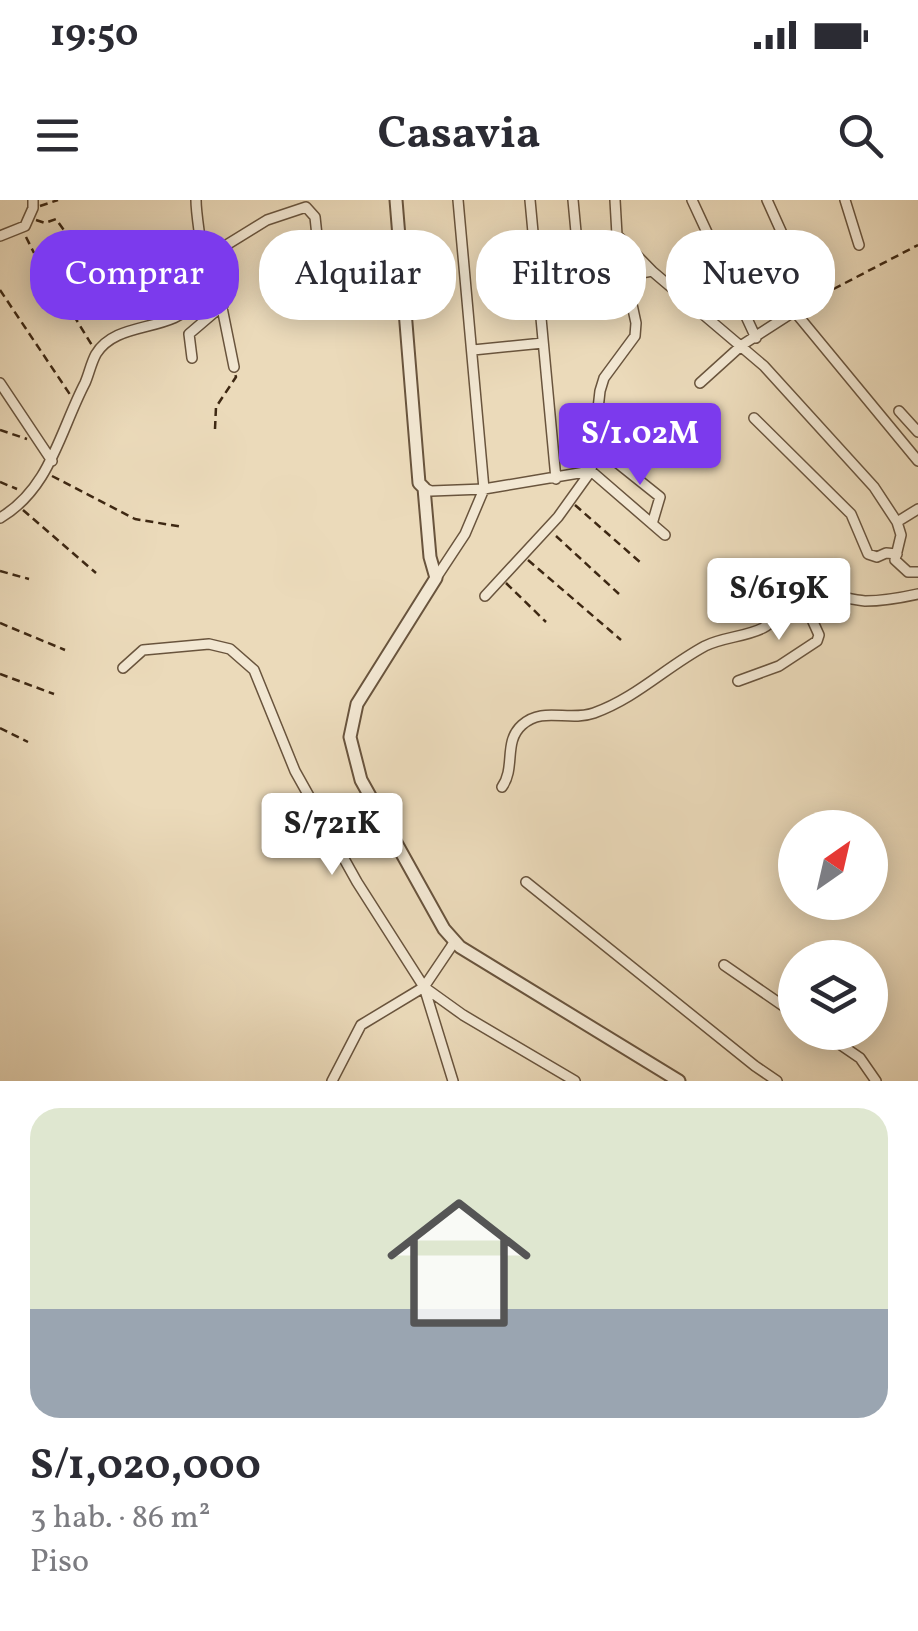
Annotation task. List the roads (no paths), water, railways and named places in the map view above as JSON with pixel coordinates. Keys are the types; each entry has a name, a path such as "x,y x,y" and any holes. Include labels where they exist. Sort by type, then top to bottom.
{"street":[{"path":"196,200 199,230"},
{"path":"396,200 419,483 430,491 484,489 591,471"},
{"path":"458,200 484,489 465,534 357,704 350,738 361,780 454,941 494,970 680,1081"},
{"path":"530,200 533,230"},
{"path":"573,200 576,230"},
{"path":"615,200 617,230"},
{"path":"692,200 756,338"},
{"path":"845,200 859,245"},
{"path":"770,202 782,230"},
{"path":"1,233 21,229 33,204"},
{"path":"239,240 268,220 306,207 315,216 316,230"},
{"path":"646,265 742,345 874,486 897,522 901,544 898,564 908,572 918,572"},
{"path":"646,272 652,271"},
{"path":"0,518 12,512 34,489 96,352 129,331 163,320"},
{"path":"192,358 188,336 205,320"},
{"path":"225,320 235,372"},
{"path":"541,320 556,479"},
{"path":"485,596 548,528 591,471 604,378 635,336 635,320"},
{"path":"700,383 742,345 784,320"},
{"path":"803,320 918,461"},
{"path":"473,350 543,343"},
{"path":"0,383 48,457"},
{"path":"900,411 918,432"},
{"path":"754,418 851,514 868,554 897,554"},
{"path":"593,453 609,458 660,497 652,524"},
{"path":"591,471 664,535"},
{"path":"424,488 430,556 436,578"},
{"path":"897,522 918,510"},
{"path":"502,788 510,774 510,740 537,714 573,718 622,700 710,644 766,626 801,596 865,601 918,594"},
{"path":"738,681 779,666 817,641 819,634 801,596"},
{"path":"123,668 142,650 210,644 230,649 254,670 295,772 386,931 424,987 453,1081"},
{"path":"526,882 777,1081"},
{"path":"332,1081 362,1025 424,987 454,941"},
{"path":"724,964 778,1002"},
{"path":"424,987 575,1081"},
{"path":"848,1050 860,1058 876,1081"}]}
